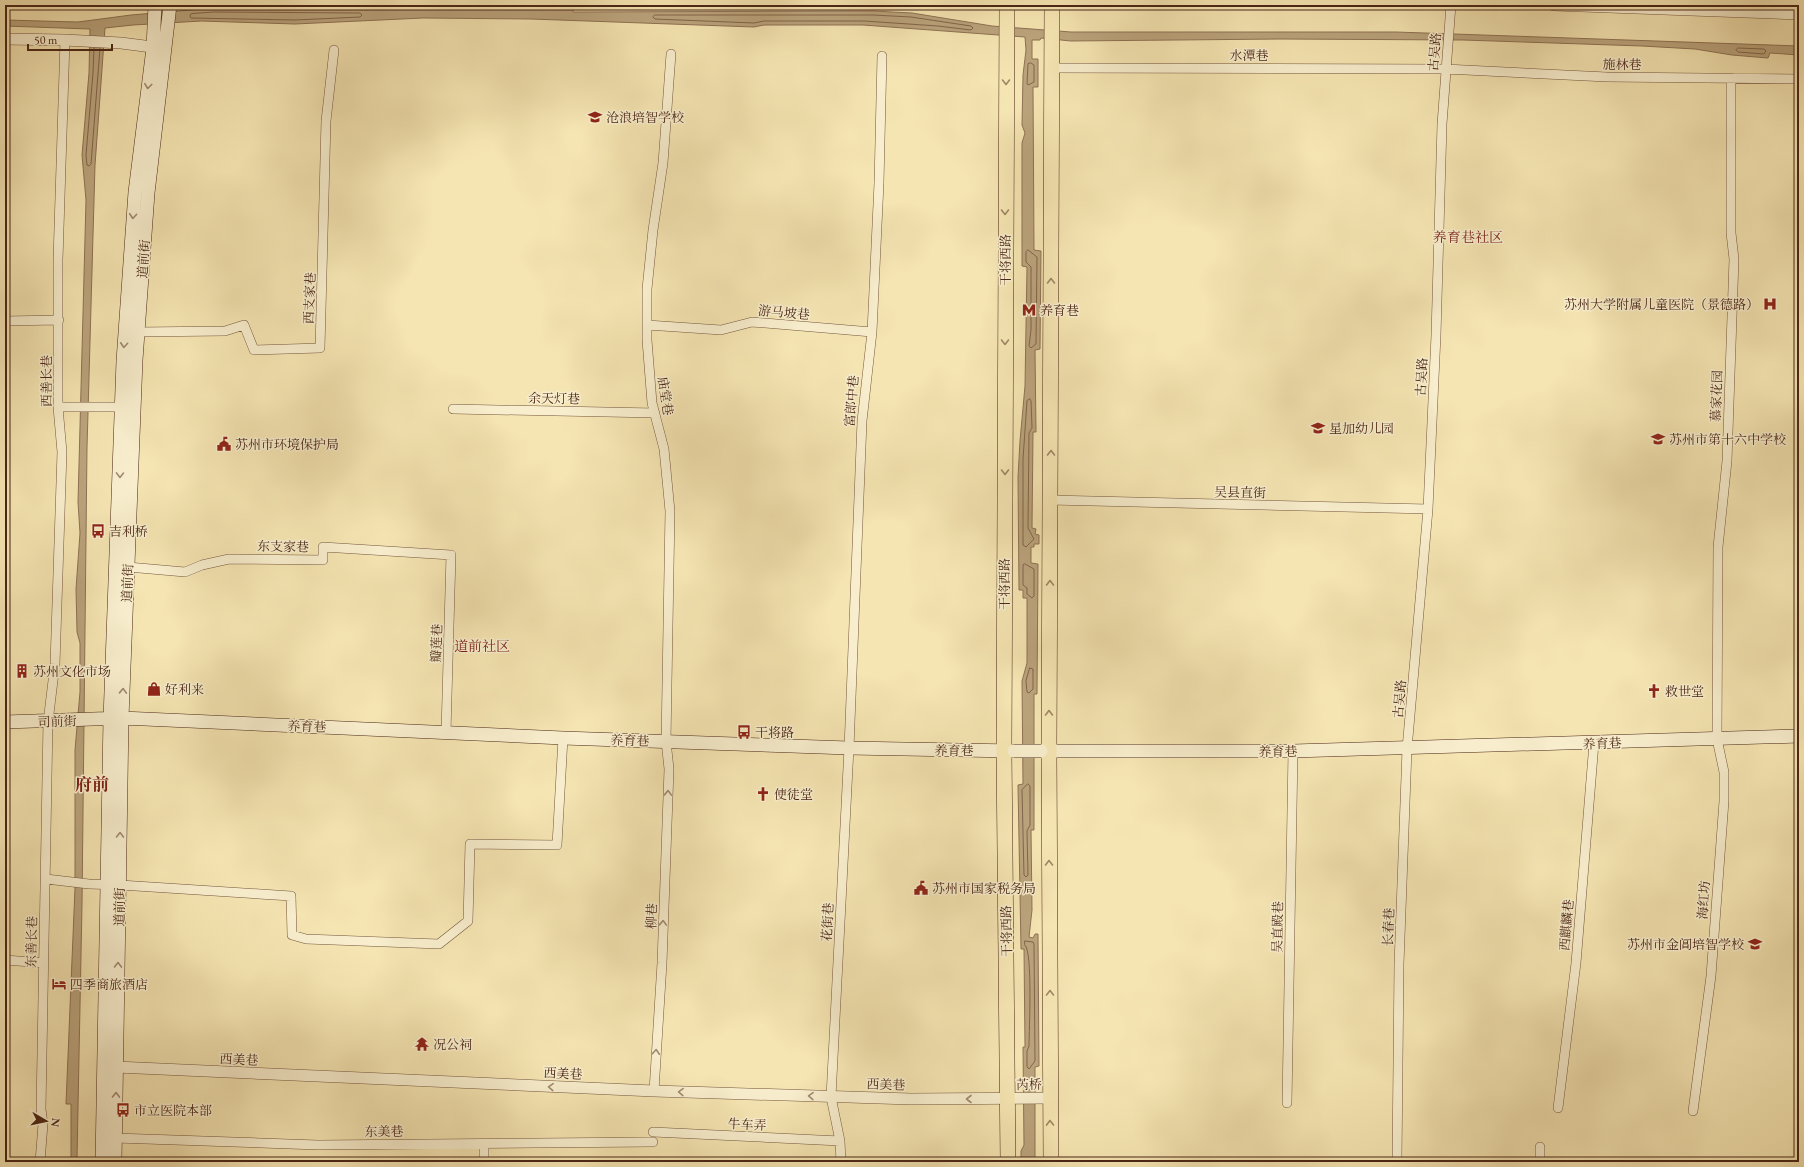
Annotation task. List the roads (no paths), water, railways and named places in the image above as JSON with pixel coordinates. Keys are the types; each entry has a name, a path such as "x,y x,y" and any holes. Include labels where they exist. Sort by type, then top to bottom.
{"main road":[{"name":"道前街","path":"116,718 128,568 138,332 159,48 154,27 155,5"},
{"name":"道前街","path":"102,1162 113,885 121,407 135,192 159,48 168,27 170,5"},
{"name":"干将西路","path":"1007,5 1009,751 1014,1099 1008,1162"},
{"path":"1051,1162 1045,1098 1045,752 1050,500 1052,5"},
{"name":"养育巷","path":"116,718 666,742 1045,752 1407,749 1799,736"},
{"name":"司前街","path":"5,722 48,722 116,718"},
{"name":"道前街","path":"113,885 116,1067 115,1162"}],"street":[{"name":"古吴路","path":"1407,749 1428,509 1445,69 1451,5"},
{"path":"1554,5 1708,7 1799,14"},
{"path":"5,39 87,41 121,43 159,48"},
{"name":"西善长巷","path":"48,722 55,664 62,452 58,407 58,260 65,40"},
{"name":"西支家巷","path":"138,332 225,331 244,325 254,350 320,348 326,121 334,50"},
{"name":"庙堂巷","path":"666,742 670,511 664,449 652,403 647,326 647,289 652,237 663,163 671,54"},
{"name":"富郎中巷","path":"849,748 862,420 872,332 879,183 882,56"},
{"name":"水潭巷","path":"1052,68 1445,69"},
{"name":"施林巷","path":"1445,69 1607,77 1799,79"},
{"name":"慕家花园","path":"1717,739 1718,547 1727,461 1734,259 1731,232 1731,78"},
{"path":"5,321 59,320"},
{"name":"游马坡巷","path":"647,326 721,330 752,322 872,332"},
{"path":"58,407 121,407"},
{"name":"余天灯巷","path":"453,409 654,413"},
{"name":"吴县直街","path":"1050,500 1428,509"},
{"name":"东支家巷","path":"128,568 185,572 202,565 229,559 323,560 323,547 451,555"},
{"name":"瓣莲巷","path":"446,732 451,555"},
{"name":"东善长巷","path":"40,1162 43,1124 41,1109 48,722"},
{"path":"46,879 90,884 291,896 292,935 306,939 439,944 468,921 470,844 557,845 563,738"},
{"name":"海红坊","path":"1694,1111 1710,976 1724,801 1724,772 1717,739"},
{"name":"柳巷","path":"654,1091 662,955 668,769 666,742"},
{"name":"西麒麟巷","path":"1558,1108 1576,963 1594,743"},
{"name":"花街巷","path":"841,1162 840,1141 831,1097 849,748"},
{"name":"长春巷","path":"1397,1162 1399,964 1407,749"},
{"name":"吴直殿巷","path":"1287,1103 1293,751"},
{"path":"5,960 44,963"},
{"name":"西美巷","path":"116,1067 654,1091 910,1099 1014,1099"},
{"name":"芮桥","path":"1014,1099 1045,1098"},
{"name":"东美巷","path":"115,1138 318,1145 484,1144 653,1137"},
{"name":"牛车弄","path":"653,1137 840,1141"},
{"path":"484,1144 484,1162"},
{"path":"1540,1147 1540,1162"}],"water":[{"path":"214,8 573,9 573,12 873,11 912,13 992,26 1071,32 1396,32 1799,46 1799,55 1770,53 1768,58 1732,55 1695,49 1463,40 1282,39 1071,41 1041,38 1040,40 1032,40 1032,59 1038,59 1038,87 1033,87 1034,250 1041,251 1040,349 1035,350 1036,432 1033,432 1032,528 1036,529 1035,534 1039,535 1039,544 1034,544 1034,547 1031,547 1031,563 1038,564 1037,694 1034,694 1034,830 1031,830 1032,910 1029,937 1033,938 1035,934 1038,934 1039,1066 1035,1067 1034,1162 1021,1162 1021,1151 1024,1145 1023,1047 1025,1047 1024,949 1021,949 1018,785 1023,784 1022,681 1027,663 1027,598 1023,598 1023,590 1019,590 1018,477 1025,386 1027,267 1022,266 1022,143 1025,133 1022,125 1023,75 1026,50 1025,37 863,25 764,25 754,27 531,19 423,18 295,24 201,21 105,28 95,165 87,448 82,904 77,1162 71,1162 71,1104 66,1104 75,888 75,750 80,692 80,643 77,632 76,589 80,533 78,502 86,200 82,155 89,73 90,29 5,26 5,20 78,22 131,15"}],"place":[{"name":"沧浪培智学校","path":"595,117"},
{"name":"苏州大学附属儿童医院（景德路）","path":"1770,304"},
{"name":"养育巷","path":"1029,310"},
{"name":"星加幼儿园","path":"1318,428"},
{"name":"苏州市第十六中学校","path":"1658,439"},
{"name":"苏州市环境保护局","path":"224,444"},
{"name":"吉利桥","path":"98,531"},
{"name":"苏州文化市场","path":"22,671"},
{"name":"好利来","path":"154,689"},
{"name":"救世堂","path":"1654,691"},
{"name":"干将路","path":"744,732"},
{"name":"使徒堂","path":"763,794"},
{"name":"苏州市国家税务局","path":"921,888"},
{"name":"苏州市金阊培智学校","path":"1755,944"},
{"name":"四季商旅酒店","path":"59,984"},
{"name":"况公祠","path":"422,1044"},
{"name":"市立医院本部","path":"123,1110"}],"district":[{"name":"养育巷社区","path":"1468,237"},
{"name":"道前社区","path":"482,646"},
{"name":"府前","path":"92,784"}]}
